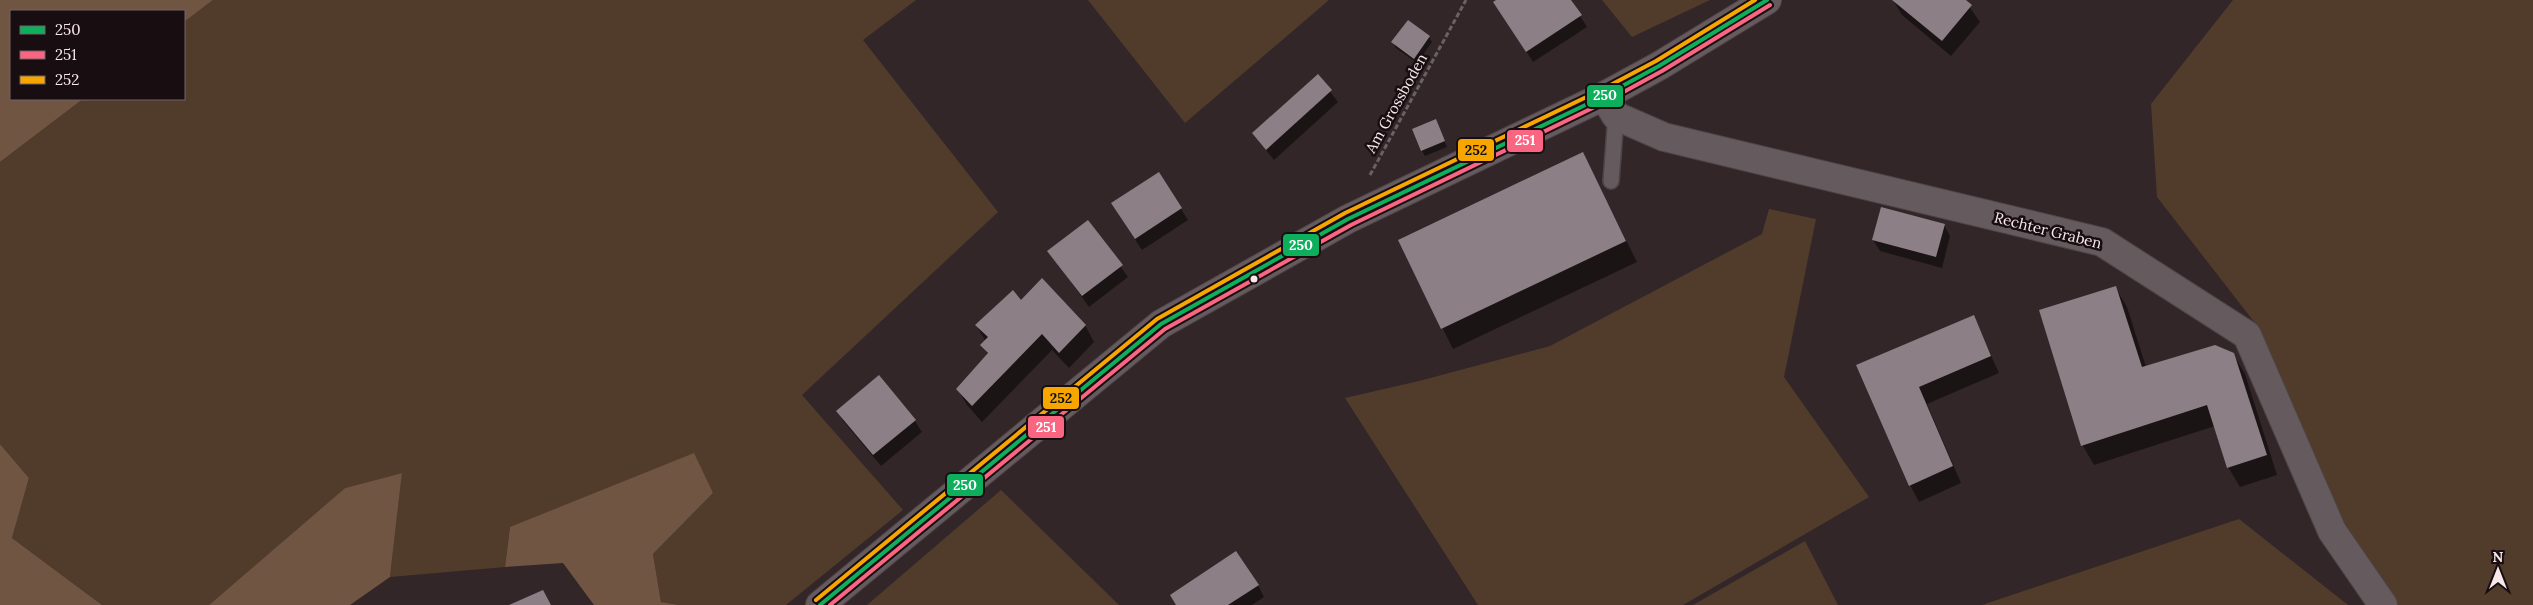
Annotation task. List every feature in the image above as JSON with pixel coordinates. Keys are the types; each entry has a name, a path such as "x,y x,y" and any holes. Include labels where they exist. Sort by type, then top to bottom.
{"main road":[{"path":"820,605 1161,324 1348,219 1610,106 1659,66 1767,0"},
{"name":"Rechter Graben","path":"1610,106 1664,137 2102,242 2247,335 2332,531 2382,605"}],"lane":[{"path":"1610,106 1611,181"}],"path":[{"name":"Am Grossboden","path":"1369,176 1466,0"}],"shaded area":[{"path":"0,0 213,0 185,21 185,10 10,10 10,100 82,100 0,162"},
{"path":"213,0 916,0 863,40 998,212 802,395 903,510 786,605 679,605 661,602 653,554 713,493 510,527 505,567 390,577 402,473 345,488 209,605 102,605 12,538 29,478 0,444 0,162 82,100 185,100 185,21"},
{"path":"1088,0 1329,0 1185,123"},
{"path":"1602,0 1710,0 1632,37"},
{"path":"2233,0 2533,0 2533,605 2395,605 2350,540 2255,323 2157,197 2151,104"},
{"path":"1769,209 1816,219 1784,377 1869,497 1683,605 1478,605 1345,398 1419,381 1550,346 1762,234"},
{"path":"0,444 29,478 12,538 102,605 0,605"},
{"path":"694,453 713,493 653,554 661,602 679,605 594,605 563,563 505,567 510,527"},
{"path":"402,473 390,577 350,605 209,605 345,488"},
{"path":"1001,490 1119,605 867,605"},
{"path":"2239,519 2348,605 1982,605"},
{"path":"1805,541 1838,605 1693,605"}],"building":[{"path":"1496,0 1571,0 1582,15 1526,52 1493,2"},
{"path":"1892,0 1966,0 1972,5 1942,41"},
{"path":"1408,20 1430,36 1414,59 1391,42"},
{"path":"1318,74 1332,90 1266,150 1252,133"},
{"path":"1436,119 1445,141 1421,151 1412,129"},
{"path":"1583,152 1626,241 1441,329 1398,240"},
{"path":"1159,172 1182,208 1135,239 1111,203"},
{"path":"1881,207 1945,224 1936,257 1872,240"},
{"path":"1088,220 1123,265 1082,296 1047,251"},
{"path":"1042,278 1086,325 1059,353 1042,334 972,406 956,389 988,353 980,345 988,337 975,325 1013,290 1021,300"},
{"path":"2116,286 2142,367 2215,345 2234,353 2267,455 2227,468 2207,405 2081,446 2039,310"},
{"path":"1974,315 1991,356 1919,387 1953,466 1909,486 1856,365"},
{"path":"879,375 916,420 873,455 836,411"},
{"path":"1236,551 1259,585 1228,605 1176,605 1170,595"},
{"path":"543,590 551,605 509,605"}],"transit line":[{"name":"252","path":"816,600 1157,319 1345,213 1601,90 1656,61 1755,0"},
{"name":"250","path":"820,605 1161,324 1348,219 1604,96 1659,66 1767,0"},
{"name":"251","path":"830,605 1165,329 1351,225 1607,101 1662,71 1770,5"}]}
